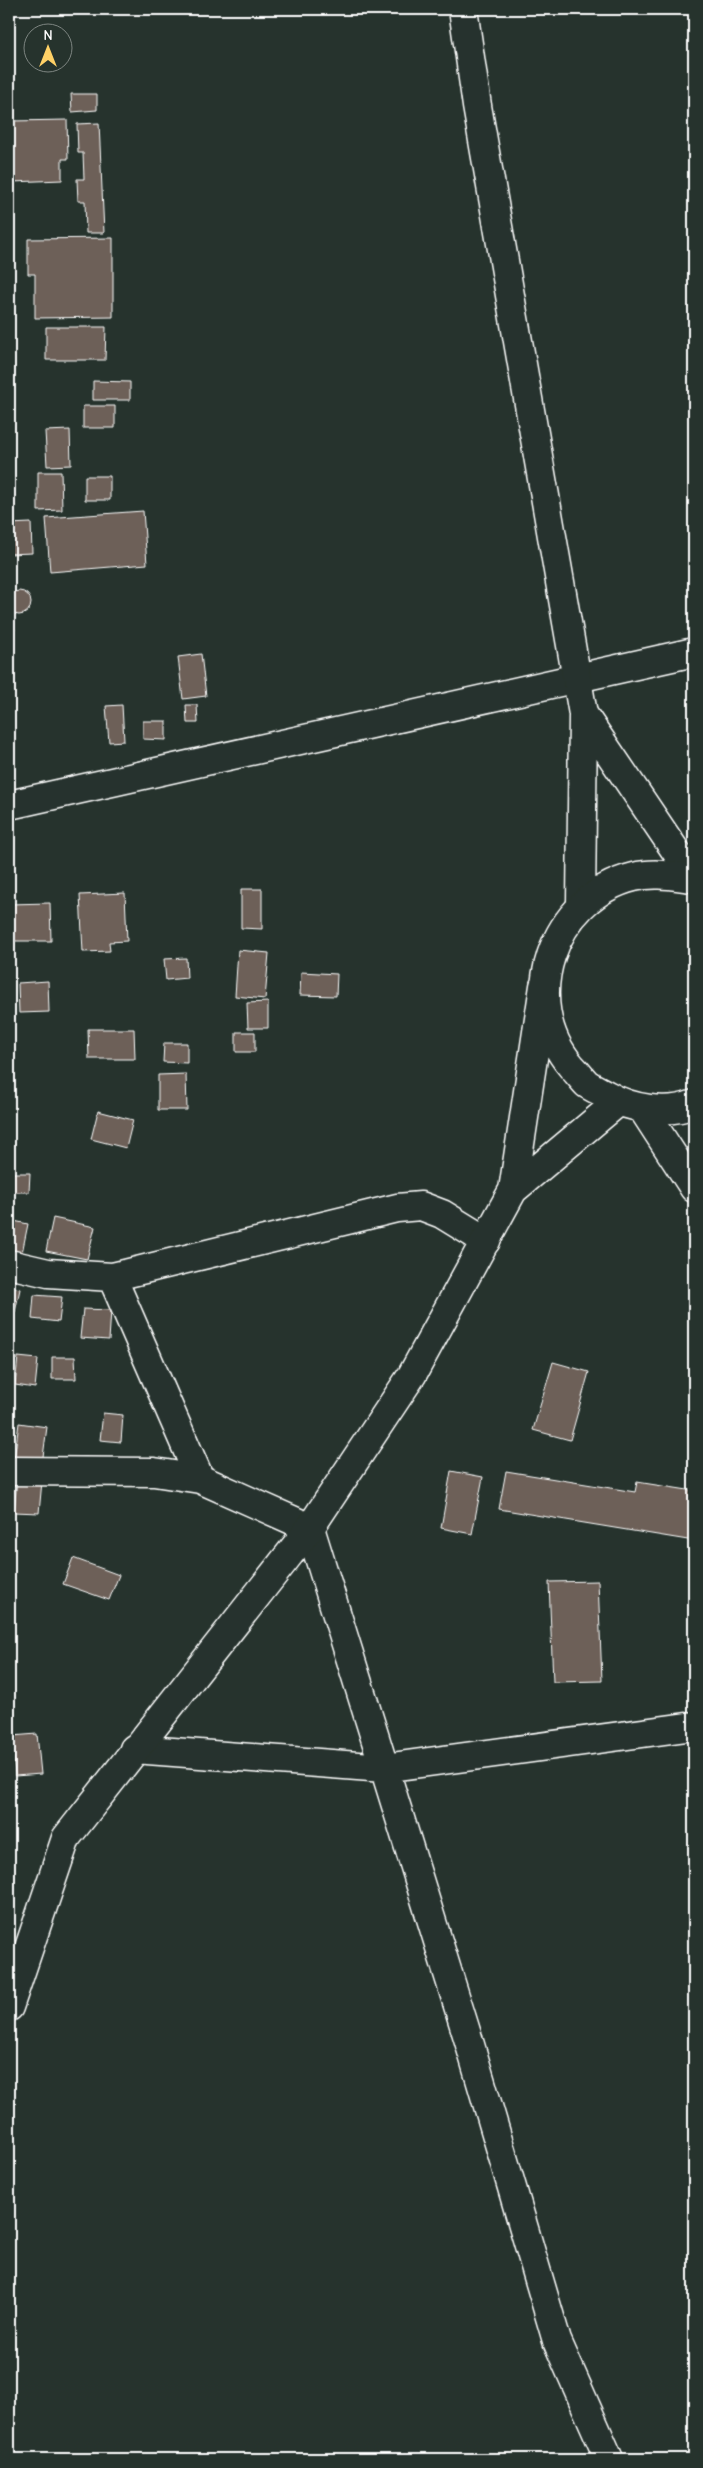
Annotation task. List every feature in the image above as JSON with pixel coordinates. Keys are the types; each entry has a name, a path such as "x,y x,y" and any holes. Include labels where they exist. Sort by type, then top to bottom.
{"street":[{"path":"463,9 477,106 583,714 582,905"},
{"path":"9,805 577,676 694,652"},
{"path":"583,714 694,878"},
{"path":"9,2007 66,1838 134,1749 310,1528 412,1375 513,1190 549,956 562,929 582,905 606,888 634,877 665,874 694,878"},
{"path":"544,986 547,1022 563,1056 587,1083 630,1105 684,1108 694,1104"},
{"path":"630,1105 694,1188"},
{"path":"513,1190 630,1105"},
{"path":"9,1264 48,1273 112,1277 405,1208 421,1206 442,1214 486,1241"},
{"path":"112,1277 200,1479"},
{"path":"9,1471 154,1472 200,1479 310,1528 470,2047 557,2341 609,2459"},
{"path":"134,1749 384,1768 694,1726"}],"building":[{"path":"71,94 97,94 97,110 72,112"},
{"path":"67,120 68,159 62,159 62,180 12,182 11,121"},
{"path":"99,123 104,233 86,233 85,201 78,201 77,179 84,179 83,153 78,153 77,124"},
{"path":"113,238 113,317 35,318 35,274 28,274 28,239"},
{"path":"46,327 106,327 105,360 46,360"},
{"path":"93,381 130,382 130,400 93,400"},
{"path":"83,406 115,406 115,428 83,428"},
{"path":"70,430 71,465 47,466 45,431"},
{"path":"38,472 61,472 62,510 38,511"},
{"path":"85,476 110,476 110,500 85,500"},
{"path":"143,511 147,564 50,572 46,518"},
{"path":"31,523 32,553 9,554 9,524"},
{"path":"19,591 27,595 31,603 27,611 19,615 11,611 7,603 11,595"},
{"path":"9,619 15,630 9,634"},
{"path":"201,654 206,696 183,699 178,657"},
{"path":"122,705 124,741 109,742 106,706"},
{"path":"186,705 197,705 198,723 187,723"},
{"path":"143,721 166,721 166,740 143,739"},
{"path":"241,889 262,889 262,929 241,928"},
{"path":"125,893 127,941 109,942 110,951 83,952 80,895"},
{"path":"50,903 51,941 9,941 9,904"},
{"path":"238,950 269,953 265,999 235,996"},
{"path":"186,958 187,978 166,980 164,959"},
{"path":"301,972 337,974 336,996 300,995"},
{"path":"48,981 49,1012 19,1013 18,983"},
{"path":"268,1002 268,1028 248,1028 247,1003"},
{"path":"88,1029 134,1029 135,1059 89,1059"},
{"path":"236,1032 255,1032 255,1052 236,1052"},
{"path":"164,1043 187,1043 187,1063 163,1062"},
{"path":"186,1074 187,1110 158,1110 158,1075"},
{"path":"98,1111 133,1120 126,1148 91,1139"},
{"path":"9,1173 30,1173 29,1192 9,1192"},
{"path":"53,1218 95,1227 87,1259 46,1251"},
{"path":"9,1220 28,1224 22,1253 9,1250"},
{"path":"9,1286 20,1289 15,1312 9,1311"},
{"path":"34,1295 62,1297 59,1322 32,1319"},
{"path":"83,1309 111,1310 109,1340 80,1338"},
{"path":"18,1357 38,1359 35,1388 15,1385"},
{"path":"52,1357 75,1357 76,1379 52,1379"},
{"path":"553,1362 589,1372 570,1440 533,1430"},
{"path":"103,1413 123,1415 121,1442 100,1440"},
{"path":"19,1423 47,1427 42,1464 14,1460"},
{"path":"451,1471 483,1477 472,1534 441,1528"},
{"path":"506,1471 635,1492 637,1482 694,1491 694,1541 499,1509"},
{"path":"17,1479 42,1481 39,1513 14,1512"},
{"path":"73,1558 119,1575 109,1600 63,1584"},
{"path":"598,1581 602,1681 553,1682 549,1582"},
{"path":"37,1734 41,1774 15,1776 12,1736"}]}
